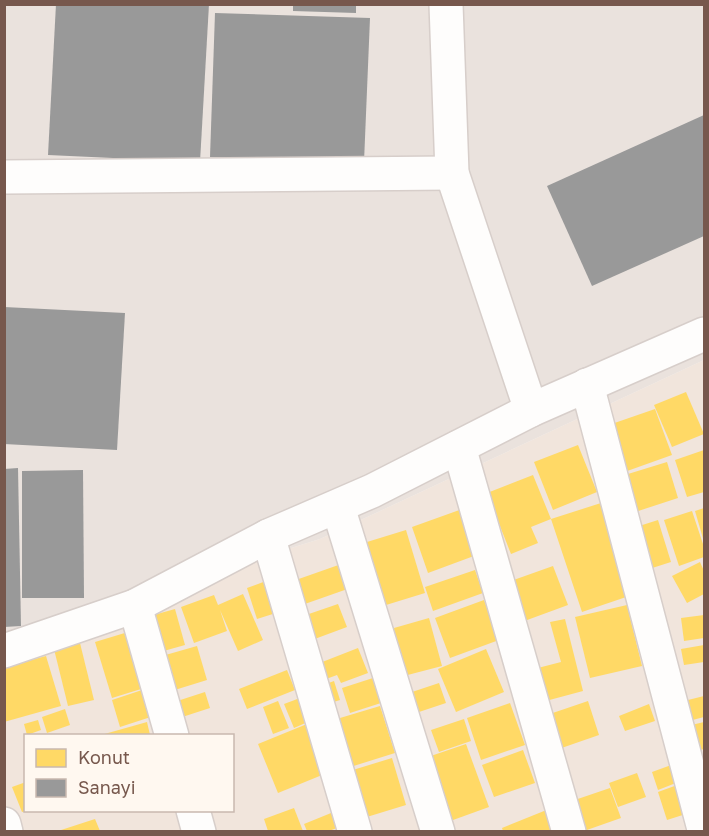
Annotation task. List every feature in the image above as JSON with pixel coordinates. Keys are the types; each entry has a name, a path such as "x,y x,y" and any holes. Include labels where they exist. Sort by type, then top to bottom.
{"street":[{"path":"446,4 452,173 531,410"},
{"path":"4,177 452,173"},
{"path":"4,651 135,606 268,536 338,507 531,410 704,338"},
{"path":"587,385 705,829"},
{"path":"459,447 569,831"},
{"path":"338,507 438,831"},
{"path":"268,536 355,831"},
{"path":"135,606 172,734"},
{"path":"194,812 199,831"},
{"path":"4,824 6,831"}],"shaded area":[{"path":"5,5 704,5 704,360 320,539 5,637"},
{"path":"704,360 704,831 5,832 5,637 320,539"}],"building: Konut":[{"path":"686,392 704,434 672,447 654,405"},
{"path":"655,409 672,455 616,475 600,428"},
{"path":"578,445 597,492 553,510 534,462"},
{"path":"704,450 704,492 687,497 675,460"},
{"path":"667,462 678,498 626,515 615,478"},
{"path":"533,475 551,519 531,527 538,543 511,554 487,493"},
{"path":"601,503 632,595 582,612 551,519"},
{"path":"465,508 482,553 428,573 412,527"},
{"path":"704,508 704,542 695,511"},
{"path":"692,511 704,547 704,557 679,566 664,520"},
{"path":"658,520 671,562 646,570 633,528"},
{"path":"406,530 425,593 373,609 354,546"},
{"path":"347,562 356,586 302,605 293,581"},
{"path":"700,562 704,571 704,594 687,603 672,576"},
{"path":"553,566 568,605 519,623 505,583"},
{"path":"475,570 483,593 433,611 425,587"},
{"path":"266,581 276,613 257,619 247,588"},
{"path":"243,594 263,640 238,651 220,610 227,631 194,643 181,607 214,595 218,605"},
{"path":"484,600 499,640 450,658 435,618"},
{"path":"338,604 347,627 312,640 303,616"},
{"path":"627,605 642,666 590,678 575,617"},
{"path":"175,609 185,645 153,654 143,618"},
{"path":"704,615 704,638 684,641 681,618"},
{"path":"429,618 442,666 400,677 387,630"},
{"path":"565,619 583,691 542,702 534,669 561,662 550,622"},
{"path":"138,629 154,685 112,698 95,642"},
{"path":"79,639 94,700 68,706 53,645"},
{"path":"704,645 704,662 684,665 681,649"},
{"path":"197,646 207,680 165,693 155,658"},
{"path":"358,648 368,673 341,683 337,675 318,682 312,666"},
{"path":"486,649 504,692 456,712 438,669"},
{"path":"46,656 61,706 4,722 4,667"},
{"path":"287,670 295,690 247,709 239,689"},
{"path":"373,678 381,703 350,713 342,688"},
{"path":"334,681 340,700 324,705 318,687"},
{"path":"439,683 446,703 416,713 409,693"},
{"path":"154,686 163,713 120,727 112,700"},
{"path":"205,692 210,708 173,720 168,704"},
{"path":"704,696 704,717 685,722 680,702"},
{"path":"300,698 310,721 294,728 284,704"},
{"path":"278,701 289,728 273,734 263,707"},
{"path":"588,701 599,735 550,752 538,718"},
{"path":"510,703 525,745 481,760 467,718"},
{"path":"649,704 655,721 625,731 619,716"},
{"path":"380,706 395,753 344,769 330,721"},
{"path":"65,709 70,725 47,733 42,717"},
{"path":"464,719 471,741 439,752 431,730"},
{"path":"38,720 41,730 27,734 24,724"},
{"path":"147,722 150,734 105,734"},
{"path":"704,722 704,749 686,754 679,728"},
{"path":"307,724 327,773 278,793 258,744"},
{"path":"466,744 489,807 442,824 419,760"},
{"path":"523,750 535,783 494,797 482,765"},
{"path":"392,758 406,805 357,820 343,773"},
{"path":"674,764 681,781 658,790 652,772"},
{"path":"637,773 646,797 618,807 609,783"},
{"path":"24,783 24,812 22,812 12,787"},
{"path":"680,784 689,813 667,820 658,792"},
{"path":"610,788 621,818 584,831 563,804"},
{"path":"294,808 303,831 268,831 264,819"},
{"path":"549,809 558,831 503,831 502,828"},
{"path":"336,811 342,826 329,831 307,831 304,824"},
{"path":"95,819 100,831 58,831"}],"building: Sanayi":[{"path":"56,4 209,4 200,162 48,155"},
{"path":"293,4 356,4 356,13 293,11"},
{"path":"215,13 370,18 364,162 210,157"},
{"path":"704,115 704,236 592,286 547,186"},
{"path":"4,307 125,313 117,450 4,444"},
{"path":"18,468 21,626 4,627 4,469"},
{"path":"83,470 84,598 22,598 22,471"}]}
